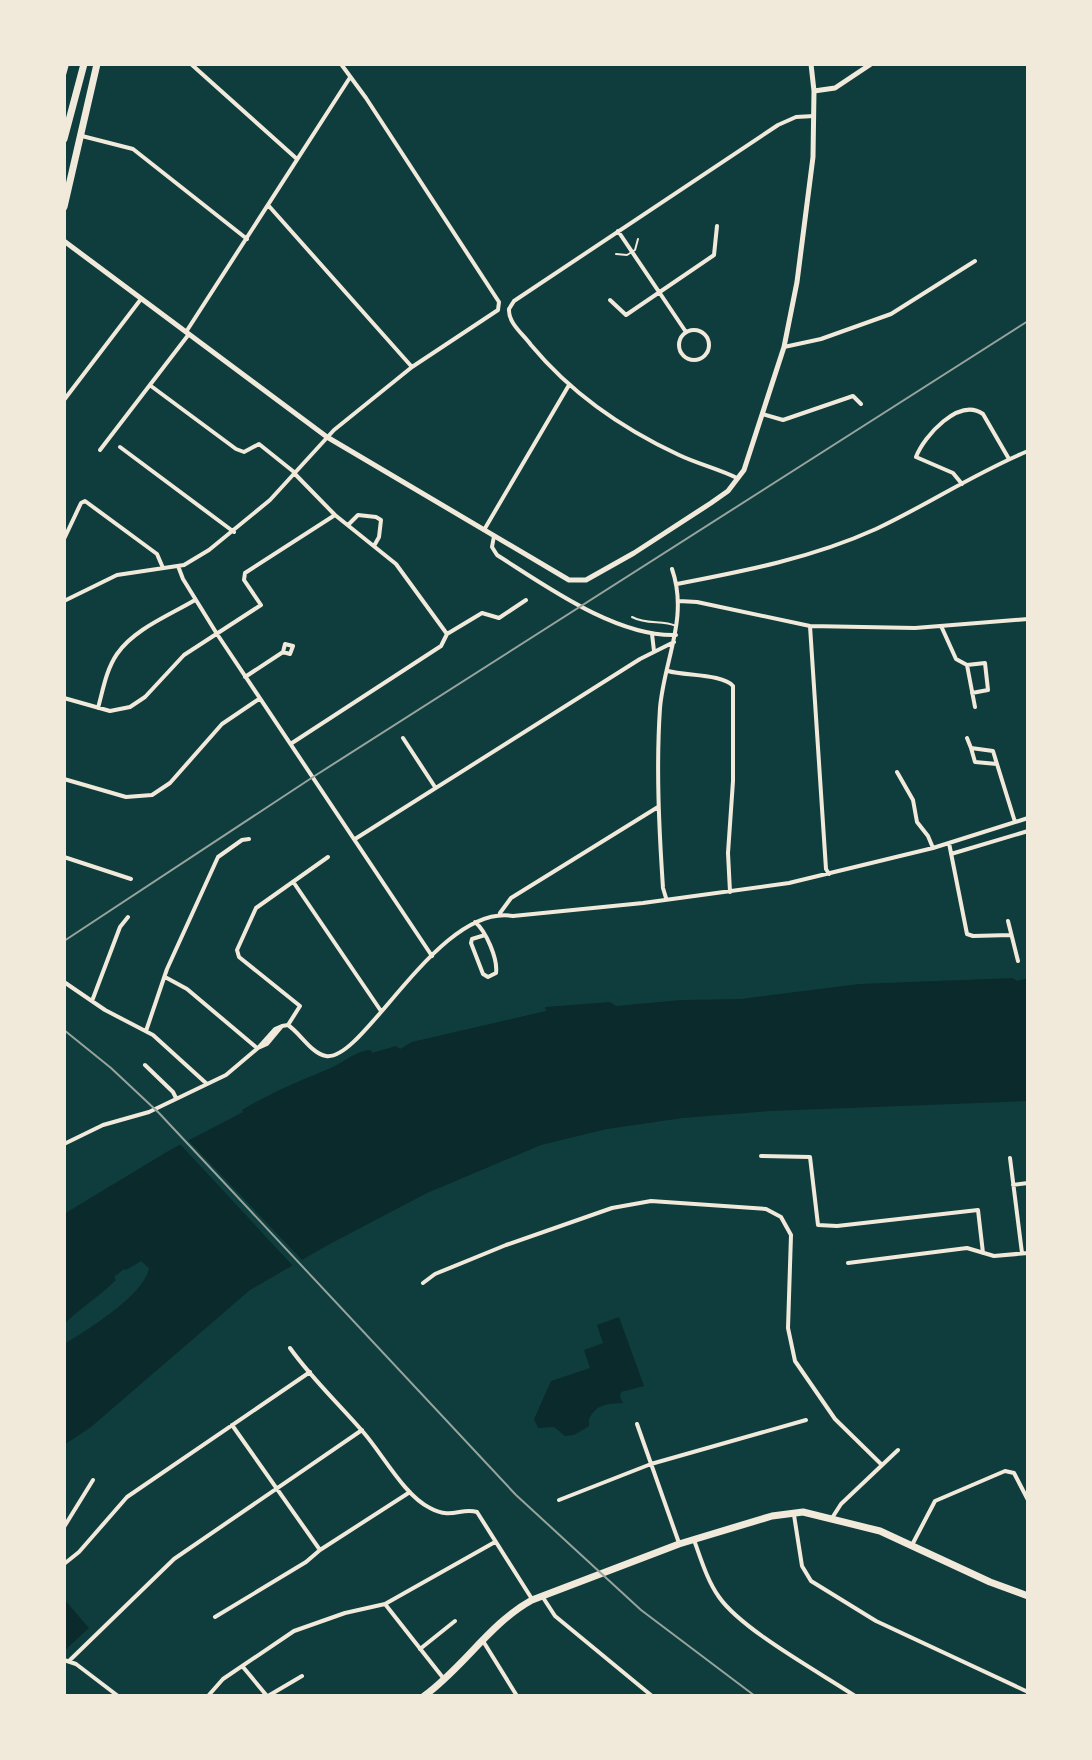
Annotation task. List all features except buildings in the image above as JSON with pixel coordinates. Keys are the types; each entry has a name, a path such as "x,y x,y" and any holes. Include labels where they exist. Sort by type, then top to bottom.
{"highway":[{"path":"64,139 84,64"},
{"path":"64,207 97,64"},
{"path":"424,1696 445,1681 511,1614 532,1600 679,1544 738,1525 794,1513 832,1518 880,1531 998,1586 1028,1596"}],"street":[{"path":"64,75 67,64"},
{"path":"191,64 297,159"},
{"path":"64,601 117,575 178,566 196,558 234,532 270,500 327,437 412,367 495,314 499,308 499,302 341,64"},
{"path":"64,241 327,437 569,580 581,582 634,553 728,491 749,458 784,347 797,282 814,116 811,64"},
{"path":"814,91 835,88 871,64"},
{"path":"100,450 151,386 187,333 350,78"},
{"path":"739,478 685,458 634,432 569,385 512,321 509,309 514,301 778,125 796,117 814,116"},
{"path":"80,136 133,149 247,239"},
{"path":"268,205 412,367"},
{"path":"610,300 626,315 714,255 717,226"},
{"path":"618,231 686,332"},
{"path":"784,347 795,347 891,314 975,261"},
{"path":"64,400 141,299"},
{"path":"696,330 705,335 709,344 703,358 689,360 681,354 680,340 686,332 696,330"},
{"path":"484,530 569,385"},
{"path":"151,386 236,449 244,452 259,444 294,473 335,515 396,564 447,634"},
{"path":"762,414 783,420 853,396 861,404"},
{"path":"962,485 953,473 916,457 921,444 933,429 971,408 983,414 1009,459"},
{"path":"120,447 234,532"},
{"path":"677,584 794,559 833,546 875,529 1028,451"},
{"path":"64,539 81,503 85,501 157,554 163,568"},
{"path":"64,698 114,711 134,705 179,659 261,605 244,580 245,573 335,515"},
{"path":"348,525 358,515 381,520 379,537 374,546"},
{"path":"494,536 492,547 502,558 589,609 652,634 676,635"},
{"path":"178,566 195,600 259,699 292,743 432,956"},
{"path":"666,898 658,807 660,707 678,626 679,601 672,569"},
{"path":"98,708 109,668 121,649 139,633 195,600"},
{"path":"292,743 441,646 447,634 482,613 499,618 526,600"},
{"path":"679,601 810,626 915,628 1028,619"},
{"path":"810,626 826,869 829,874"},
{"path":"941,626 956,659 967,665 985,663 988,690 972,693"},
{"path":"652,634 654,651"},
{"path":"355,839 654,651 674,642"},
{"path":"245,677 283,652"},
{"path":"967,665 975,707"},
{"path":"668,671 727,680 733,686 733,781 728,845 730,892"},
{"path":"64,779 126,797 152,795 170,783 222,724 259,699"},
{"path":"403,738 435,787"},
{"path":"967,738 975,762 997,764"},
{"path":"971,748 993,751 1015,822"},
{"path":"897,772 913,800 917,822 933,848"},
{"path":"500,913 511,898 658,807"},
{"path":"285,1026 330,1057 353,1042 449,939 475,922 500,913 527,915 730,892 829,874 933,848 1028,818"},
{"path":"951,854 1028,831"},
{"path":"146,1031 165,976 218,857 242,840 249,839"},
{"path":"949,843 967,934 1010,935"},
{"path":"64,857 131,879"},
{"path":"64,1144 103,1125 136,1118 233,1070 275,1029 285,1026 300,1010 298,1003 236,953 256,908 328,857"},
{"path":"294,883 381,1011"},
{"path":"92,1001 120,927 128,917"},
{"path":"1008,921 1018,961"},
{"path":"475,922 482,927 497,966 496,973 488,977 483,974 471,943 472,939 485,935"},
{"path":"165,976 187,989 258,1048"},
{"path":"64,982 146,1031 207,1084"},
{"path":"145,1065 176,1098"},
{"path":"761,1156 810,1157 818,1225 837,1226 978,1210 983,1253"},
{"path":"848,1263 967,1248 994,1256 1025,1253 1010,1158"},
{"path":"1013,1185 1028,1183"},
{"path":"423,1283 435,1274 506,1245 612,1208 651,1201 758,1207 781,1217 791,1235 788,1328 792,1353 799,1369 835,1419 882,1465"},
{"path":"290,1348 362,1430 410,1492 426,1507 451,1515 473,1510 477,1512 532,1600"},
{"path":"64,1564 79,1552 127,1497 310,1372"},
{"path":"559,1500 651,1464 806,1420"},
{"path":"637,1424 679,1544"},
{"path":"232,1425 320,1550"},
{"path":"118,1696 67,1660 164,1567 362,1430"},
{"path":"832,1518 841,1504 898,1450"},
{"path":"912,1545 935,1501 1005,1471 1014,1473 1028,1500"},
{"path":"64,1527 93,1480"},
{"path":"215,1617 306,1562 410,1492"},
{"path":"794,1513 802,1566 811,1581 876,1621 1028,1692"},
{"path":"694,1540 712,1586 733,1612 855,1696"},
{"path":"208,1696 223,1679 294,1631 345,1613 385,1604 495,1542"},
{"path":"542,1596 555,1616 652,1696"},
{"path":"385,1604 445,1681"},
{"path":"420,1649 455,1621"},
{"path":"483,1641 517,1696"},
{"path":"243,1667 267,1696 302,1676"}],"lane":[{"path":"616,254 632,252 638,245 638,239"},
{"path":"632,617 644,623 668,622 678,626"}],"water":[{"path":"1013,978 1017,981 1028,978 1028,1101 770,1111 683,1118 607,1129 541,1145 427,1193 250,1290 91,1427 64,1445 64,1344 127,1300 149,1268 141,1261 124,1269 114,1277 116,1280 110,1286 64,1324 64,1214 170,1150 276,1092 361,1052 371,1050 372,1053 396,1046 400,1049 412,1042 546,1011 545,1007 741,999 859,984"},
{"path":"619,1317 644,1386 621,1392 623,1403 599,1407 589,1419 589,1426 574,1435 565,1436 554,1427 538,1428 534,1419 551,1381 590,1368 584,1350 603,1343 597,1325"},
{"path":"64,1599 89,1628 64,1651"}],"pier":[{"path":"186,1138 302,1260 293,1266 178,1142"}],"railway":[{"path":"64,941 313,777 1028,321"},
{"path":"64,1030 159,1113 516,1495 641,1610 755,1696"}]}
